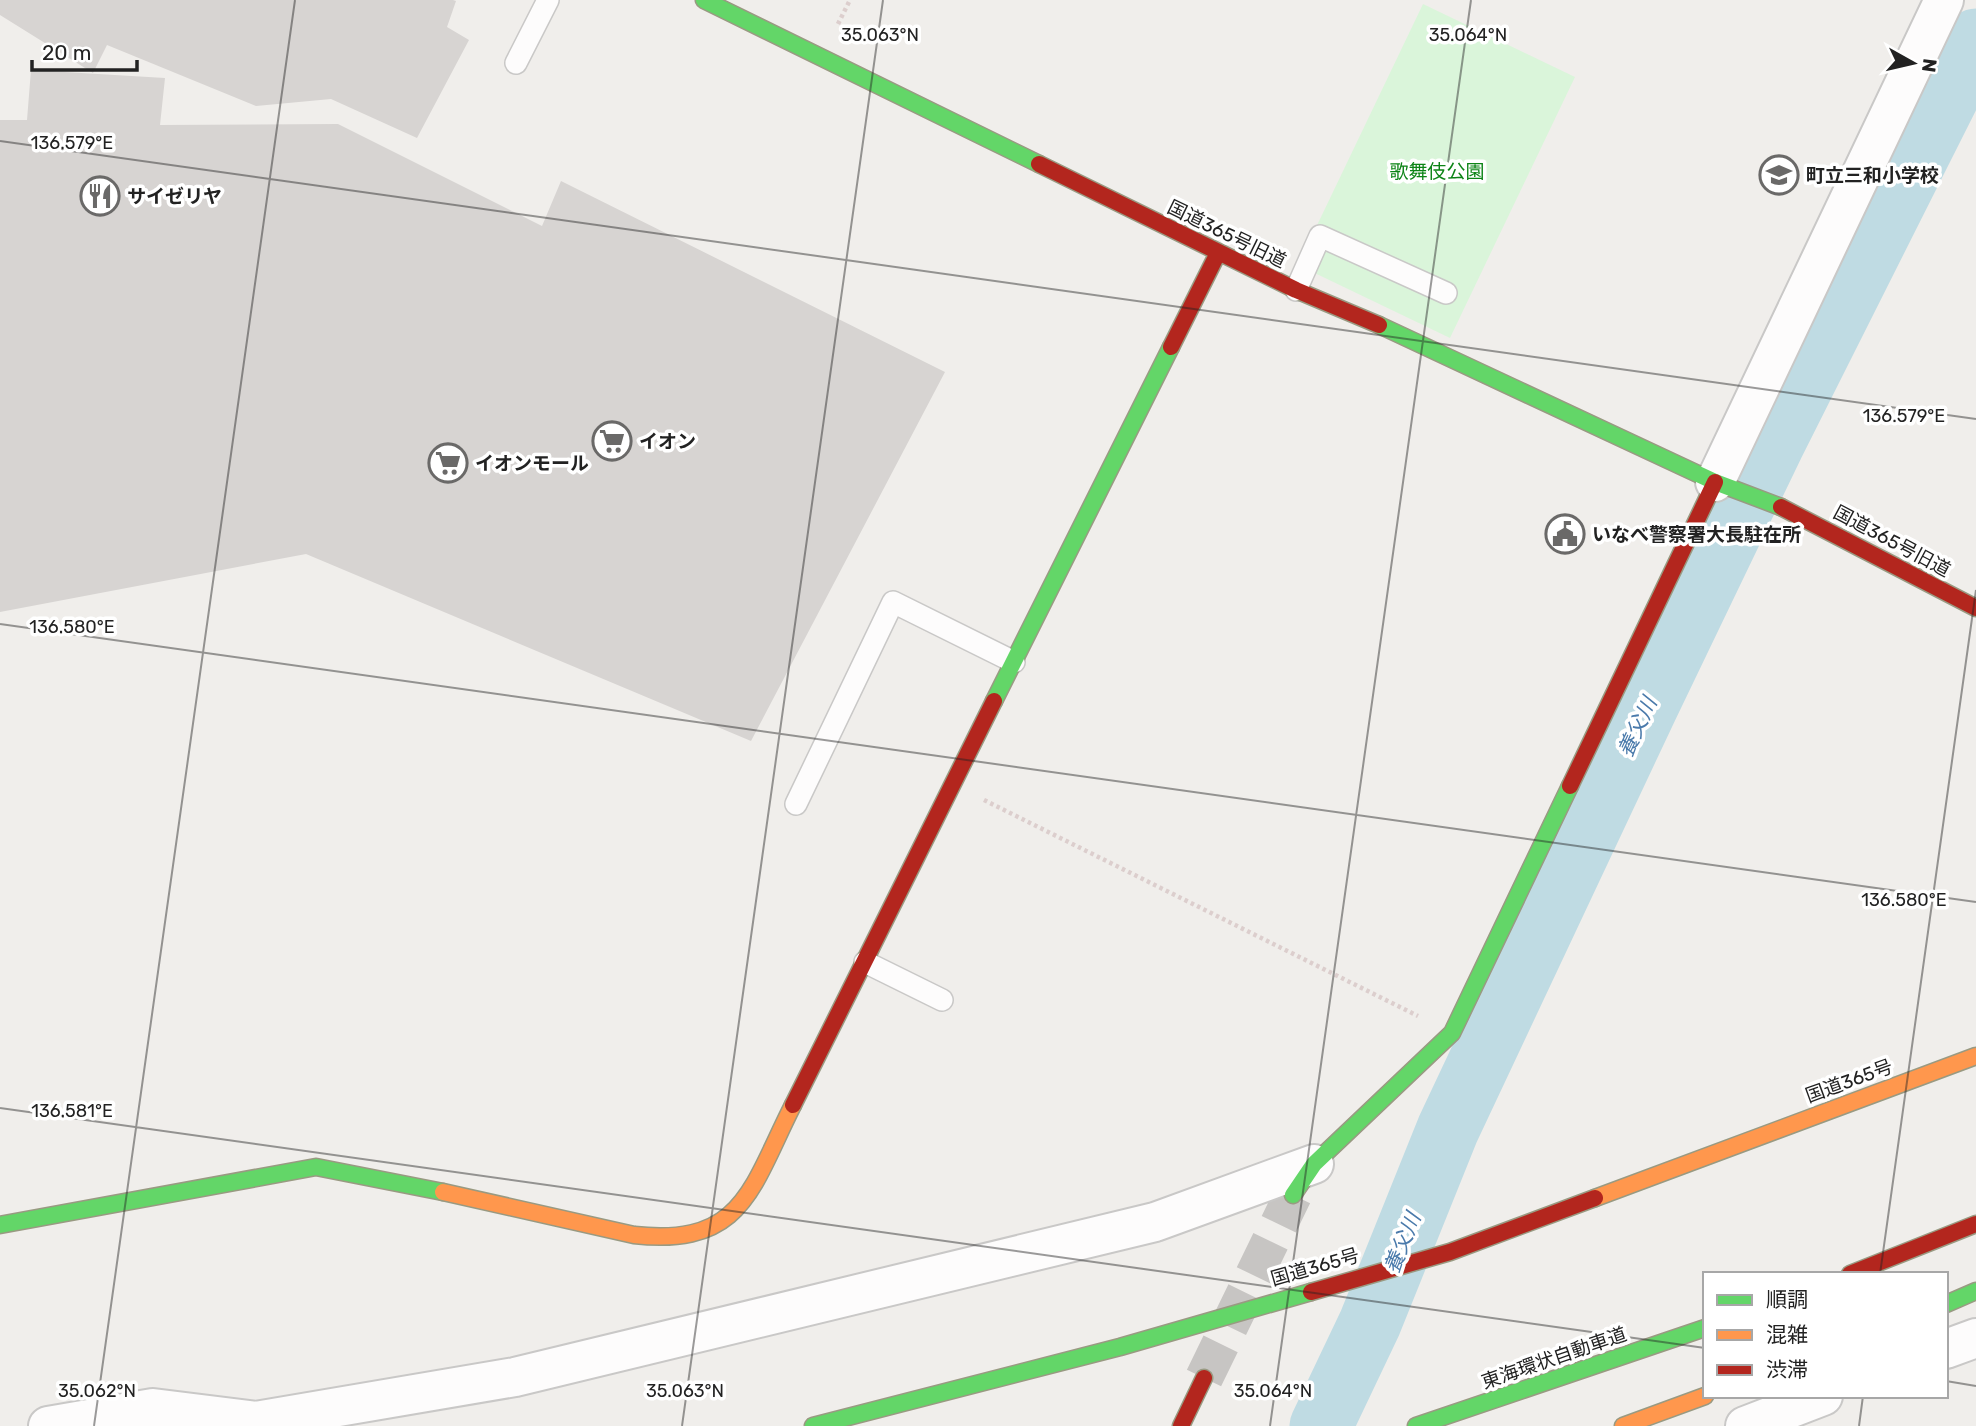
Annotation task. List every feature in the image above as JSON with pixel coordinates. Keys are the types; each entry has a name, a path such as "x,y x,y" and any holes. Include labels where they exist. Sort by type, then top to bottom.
{"main road":[{"name":"国道365号旧道","path":"704,0 1296,290 1414,340 1727,485 1788,510 1976,608"},
{"path":"0,1225 316,1167 356,1173 634,1235 686,1236 714,1228 732,1214 749,1192 1218,253"},
{"path":"1293,1195 1314,1164 1452,1033 1727,485"},
{"name":"国道365号","path":"813,1426 1121,1347 1296,1294 1450,1252 1976,1056"},
{"path":"1855,1272 1976,1224"},
{"path":"1948,1303 1976,1292"},
{"name":"東海環状自動車道","path":"1416,1426 1535,1388 1703,1329"},
{"path":"1181,1426 1204,1378"},
{"path":"1623,1426 1703,1397"}],"street":[{"path":"1727,485 1944,0"},
{"path":"48,1426 153,1408 240,1424 515,1377 1142,1226 1314,1164"},
{"path":"1948,1348 1976,1338"},
{"path":"1745,1426 1818,1398"}],"lane":[{"path":"516,63 548,0"},
{"path":"1296,290 1320,236 1446,293"},
{"path":"796,804 894,602 1014,662"},
{"path":"865,962 942,1000"}],"path":[{"path":"952,784 1452,1033"}],"green space":[{"name":"歌舞伎公園","path":"1423,4 1575,77 1450,338 1298,265"}],"building":[{"path":"0,0 453,0 456,1 447,27 469,40 417,138 331,99 256,106 107,45 93,73 0,15"},
{"name":"イオンモール","path":"31,70 165,78 160,125 338,124 542,226 561,181 945,372 751,741 306,554 0,612 0,120 27,120"}],"waterway":[{"name":"養父川","path":"1321,1426 1370,1323 1448,1129 1647,706 1773,444 1976,40"}],"tunnel":[{"path":"1204,1378 1293,1195"}],"traffic: fast":[{"path":"704,0 1039,164"},
{"path":"1379,325 1715,482 1781,507"},
{"path":"994,701 1171,347"},
{"path":"1293,1195 1314,1164 1452,1033 1570,786"},
{"path":"0,1225 316,1167 443,1192"},
{"path":"1948,1303 1976,1291"},
{"path":"813,1426 1120,1347 1311,1292"},
{"path":"1416,1426 1703,1329"}],"traffic: slow":[{"path":"1595,1198 1976,1056"},
{"path":"443,1192 634,1235 670,1236 699,1231 721,1221 739,1206 766,1162 793,1105"},
{"path":"1623,1426 1703,1397"}],"traffic: jam":[{"path":"1039,164 1296,290 1379,325"},
{"path":"1171,347 1218,253"},
{"path":"1570,786 1715,482"},
{"path":"1781,507 1976,608"},
{"path":"793,1105 994,701"},
{"path":"1311,1292 1450,1252 1595,1198"},
{"path":"1855,1272 1976,1224"},
{"path":"1181,1426 1204,1378"}],"place":[{"name":"町立三和小学校","path":"1779,175"},
{"name":"サイゼリヤ","path":"100,196"},
{"name":"イオン","path":"612,441"},
{"name":"イオンモール","path":"448,463"},
{"name":"いなべ警察署大長駐在所","path":"1565,534"}]}
